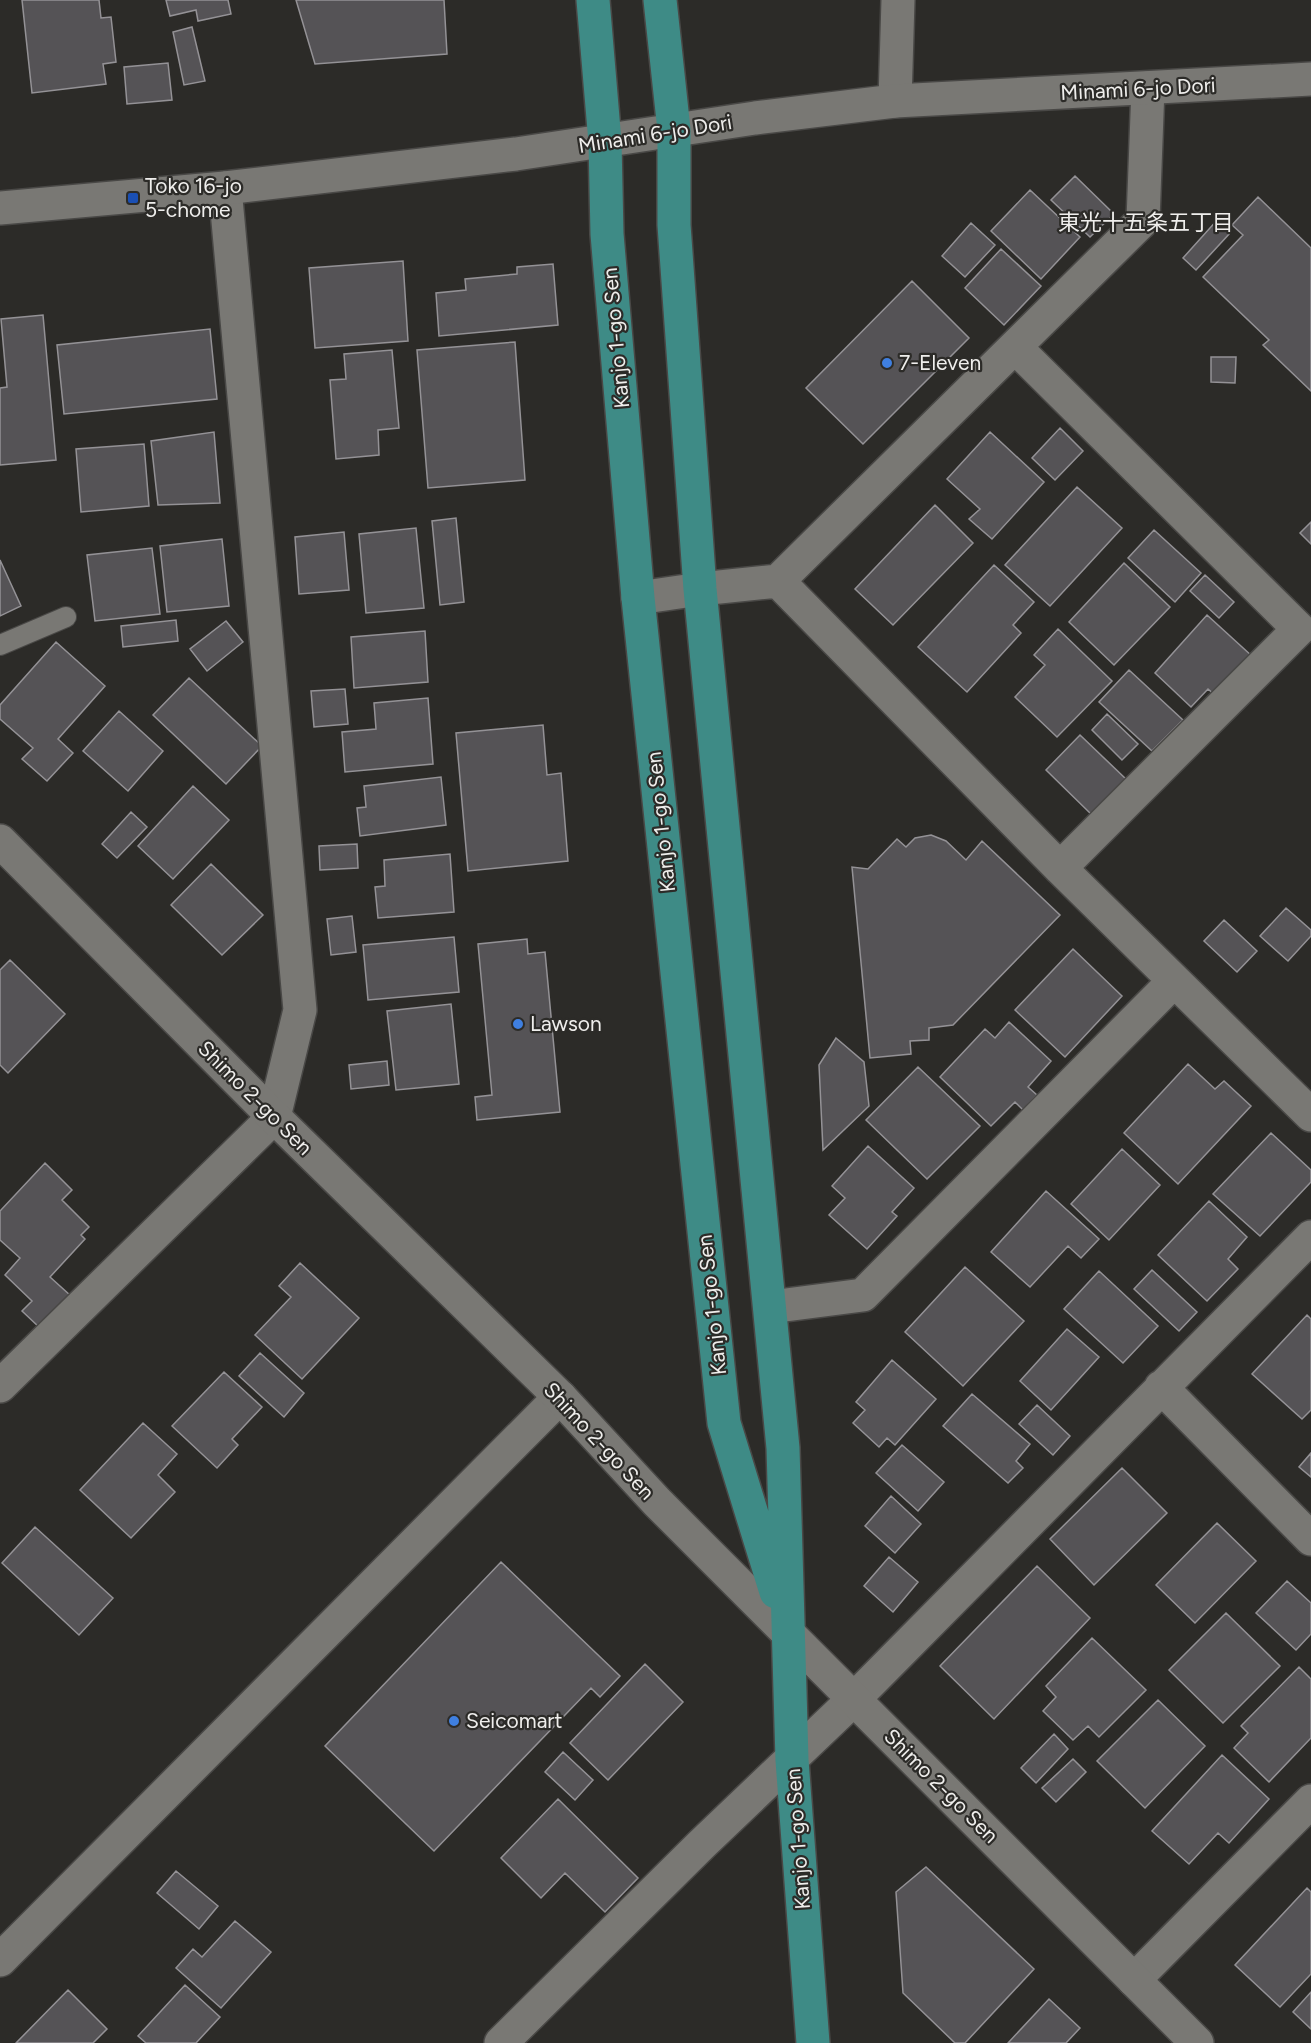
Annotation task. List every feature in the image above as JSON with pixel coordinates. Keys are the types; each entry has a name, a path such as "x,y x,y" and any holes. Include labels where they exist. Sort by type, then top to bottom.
{"main road":[{"name":"Kanjo 1-go Sen","path":"593,0 605,142 608,234 638,598 724,1423 789,1634"},
{"name":"Kanjo 1-go Sen","path":"660,0 674,130 674,225 700,588 783,1448 792,1760 813,2043"}],"street":[{"path":"894,101 897,0"},
{"name":"Minami 6-jo Dori","path":"0,208 225,188 605,142 674,130 894,101 1148,88 1304,73"},
{"path":"638,598 700,588 778,581 1143,220 1148,88"},
{"path":"0,1386 274,1117 300,1010 225,188"},
{"path":"1015,347 1299,629 1060,868"},
{"path":"778,581 1060,868 1311,1115"},
{"name":"Shimo 2-go Sen","path":"0,840 274,1117 560,1397 657,1502 1197,2043"},
{"path":"770,1307 863,1295 1174,981"},
{"path":"501,2043 702,1844 854,1700 1311,1237"},
{"path":"1161,1387 1311,1539"},
{"path":"0,1960 560,1397"},
{"path":"1134,1980 1311,1801"}],"lane":[{"path":"0,645 66,617"}],"building":[{"path":"22,0 99,0 101,18 111,17 116,62 103,64 106,84 32,93"},
{"path":"166,0 228,0 231,14 198,21 196,10 170,16"},
{"path":"296,0 444,0 447,54 315,64"},
{"path":"192,27 205,81 184,85 173,32"},
{"path":"168,63 172,100 127,104 124,67"},
{"path":"1075,176 1114,214 1090,237 1051,200"},
{"path":"1030,190 1080,237 1041,279 991,231"},
{"path":"1258,197 1311,248 1311,391 1263,345 1269,340 1203,277 1243,235 1232,225"},
{"path":"1218,219 1231,232 1196,270 1183,258"},
{"path":"971,223 995,245 965,277 942,256"},
{"path":"1001,249 1041,286 1004,325 965,288"},
{"path":"403,261 408,341 315,348 309,268"},
{"path":"553,264 558,325 439,336 436,293 466,290 465,279 517,274 517,267"},
{"name":"7-Eleven","path":"912,281 969,338 863,444 806,388"},
{"path":"43,315 56,460 0,465 0,388 7,387 1,319"},
{"path":"210,329 217,399 64,414 57,345"},
{"path":"515,342 525,480 428,488 417,350"},
{"path":"392,350 399,428 378,430 379,455 336,459 330,380 346,379 344,354"},
{"path":"1211,357 1236,357 1235,383 1211,382"},
{"path":"1060,428 1083,451 1055,480 1032,458"},
{"path":"214,432 220,503 158,505 151,441"},
{"path":"990,432 1044,482 992,539 969,519 980,509 947,479"},
{"path":"144,444 149,506 81,512 76,449"},
{"path":"1077,487 1122,528 1050,606 1005,565"},
{"path":"935,505 973,543 893,625 855,589"},
{"path":"456,518 464,602 440,605 432,521"},
{"path":"1311,522 1311,544 1300,533"},
{"path":"416,528 424,608 366,613 359,534"},
{"path":"1154,530 1201,573 1175,602 1128,558"},
{"path":"344,532 349,590 299,594 295,537"},
{"path":"222,539 229,606 167,612 160,546"},
{"path":"152,548 160,614 95,621 87,555"},
{"path":"0,560 21,606 0,616"},
{"path":"1124,563 1170,607 1114,665 1069,622"},
{"path":"994,565 1034,602 1013,625 1021,633 967,692 918,647"},
{"path":"1205,575 1234,602 1219,618 1190,591"},
{"path":"1207,615 1253,657 1217,697 1208,689 1191,707 1155,673"},
{"path":"176,620 178,641 123,647 121,626"},
{"path":"226,621 243,642 207,671 190,649"},
{"path":"1058,629 1112,681 1057,737 1015,697 1045,665 1034,655"},
{"path":"425,631 428,682 354,688 351,637"},
{"path":"56,642 105,686 58,739 73,753 47,781 22,759 33,748 0,719 0,705"},
{"path":"1129,670 1183,720 1152,751 1099,702"},
{"path":"189,678 262,746 226,784 153,715"},
{"path":"345,689 348,724 314,727 311,691"},
{"path":"428,698 433,764 345,772 342,732 376,729 374,703"},
{"path":"119,711 163,751 128,791 83,751"},
{"path":"1107,714 1138,744 1122,760 1092,730"},
{"path":"543,725 547,775 561,773 568,861 468,871 456,733"},
{"path":"1080,735 1127,780 1093,816 1046,770"},
{"path":"441,777 446,825 360,836 357,808 366,807 364,786"},
{"path":"193,786 229,820 173,879 138,846"},
{"path":"131,812 147,827 117,858 102,844"},
{"path":"931,835 946,841 966,860 982,841 1060,915 953,1025 929,1028 929,1040 910,1041 911,1054 870,1058 852,867 868,869 897,839 906,847 915,838"},
{"path":"357,844 358,868 320,870 319,846"},
{"path":"450,854 454,912 378,918 375,887 385,886 384,860"},
{"path":"211,864 263,915 222,955 171,905"},
{"path":"1286,908 1311,930 1311,936 1288,961 1260,936"},
{"path":"352,916 356,952 331,955 327,919"},
{"path":"1224,920 1257,951 1237,972 1204,941"},
{"path":"454,937 459,992 368,1000 363,945"},
{"name":"Lawson","path":"527,939 528,954 545,952 560,1112 477,1120 475,1097 492,1095 478,944"},
{"path":"1073,949 1122,996 1065,1057 1015,1010"},
{"path":"10,960 65,1014 8,1073 0,1065 0,970"},
{"path":"451,1004 459,1084 396,1090 387,1011"},
{"path":"1009,1022 1051,1061 1028,1087 1037,1095 1023,1110 1015,1102 991,1126 940,1077 985,1029 995,1038"},
{"path":"836,1038 864,1062 869,1106 823,1150 819,1065"},
{"path":"387,1061 389,1085 351,1089 349,1065"},
{"path":"1188,1064 1215,1089 1224,1081 1251,1106 1178,1184 1124,1133"},
{"path":"918,1067 980,1126 927,1179 866,1120"},
{"path":"1271,1133 1311,1170 1311,1182 1260,1236 1213,1194"},
{"path":"868,1146 914,1188 892,1212 897,1216 867,1249 829,1215 845,1198 832,1186"},
{"path":"1122,1149 1160,1185 1109,1240 1071,1204"},
{"path":"45,1163 72,1190 62,1200 89,1227 81,1235 85,1239 50,1277 71,1296 40,1328 22,1311 32,1301 5,1275 20,1258 0,1240 0,1211"},
{"path":"1046,1191 1099,1239 1081,1258 1068,1246 1030,1287 991,1252"},
{"path":"1209,1201 1247,1237 1228,1259 1238,1269 1207,1301 1158,1255"},
{"path":"300,1263 359,1318 302,1379 255,1335 291,1297 279,1286"},
{"path":"965,1267 1024,1321 963,1386 905,1332"},
{"path":"1152,1270 1197,1312 1179,1331 1134,1289"},
{"path":"1099,1271 1158,1326 1123,1363 1064,1309"},
{"path":"1307,1315 1311,1319 1311,1410 1302,1419 1252,1374"},
{"path":"1067,1329 1099,1357 1051,1410 1020,1381"},
{"path":"260,1353 304,1393 284,1417 239,1376"},
{"path":"892,1360 936,1399 895,1445 887,1438 879,1447 853,1423 865,1410 856,1402"},
{"path":"224,1372 262,1407 232,1439 238,1445 217,1468 172,1426"},
{"path":"972,1394 1030,1444 1016,1461 1023,1468 1008,1483 943,1426"},
{"path":"1037,1405 1070,1436 1053,1455 1019,1424"},
{"path":"143,1423 177,1454 158,1475 175,1492 131,1538 80,1490"},
{"path":"902,1445 944,1482 918,1511 876,1473"},
{"path":"1311,1453 1311,1477 1299,1467"},
{"path":"1122,1468 1167,1513 1094,1585 1050,1539"},
{"path":"891,1496 921,1524 895,1553 865,1526"},
{"path":"1217,1523 1256,1561 1195,1623 1156,1585"},
{"path":"35,1527 113,1598 79,1635 2,1563"},
{"path":"889,1557 918,1582 893,1612 864,1586"},
{"name":"Seicomart","path":"501,1562 620,1676 600,1697 591,1688 434,1851 325,1746"},
{"path":"1037,1566 1090,1618 994,1719 940,1666"},
{"path":"1287,1581 1311,1603 1311,1634 1296,1650 1256,1613"},
{"path":"1226,1613 1280,1666 1223,1723 1169,1670"},
{"path":"1092,1638 1146,1690 1099,1737 1088,1726 1073,1740 1043,1711 1056,1697 1046,1686"},
{"path":"645,1664 683,1702 608,1780 570,1743"},
{"path":"1299,1667 1311,1679 1311,1738 1269,1782 1234,1748 1248,1733 1241,1726"},
{"path":"1158,1700 1205,1746 1145,1808 1097,1761"},
{"path":"1054,1734 1068,1749 1036,1783 1021,1768"},
{"path":"563,1752 593,1780 575,1800 545,1772"},
{"path":"1222,1755 1269,1799 1229,1843 1218,1833 1189,1864 1152,1831"},
{"path":"1073,1759 1086,1772 1056,1802 1042,1788"},
{"path":"558,1799 638,1878 605,1912 565,1873 541,1898 501,1858"},
{"path":"926,1867 1034,1969 965,2043 955,2043 903,1993 896,1892"},
{"path":"176,1871 218,1906 199,1929 157,1893"},
{"path":"1307,1888 1311,1892 1311,1974 1280,2007 1235,1965"},
{"path":"235,1921 271,1952 221,2008 176,1968 193,1949 202,1957"},
{"path":"185,1985 220,2017 196,2043 146,2043 138,2036"},
{"path":"68,1990 107,2029 93,2043 16,2043"},
{"path":"1311,1992 1311,2029 1293,2012"},
{"path":"1049,1999 1080,2028 1066,2043 1008,2043"}],"place":[{"name":"Toko 16-jo 5-chome","path":"133,198"},
{"name":"7-Eleven","path":"887,363"},
{"name":"Lawson","path":"518,1024"},
{"name":"Seicomart","path":"454,1721"}],"district":[{"name":"東光十五条五丁目","path":"1146,222"}]}
